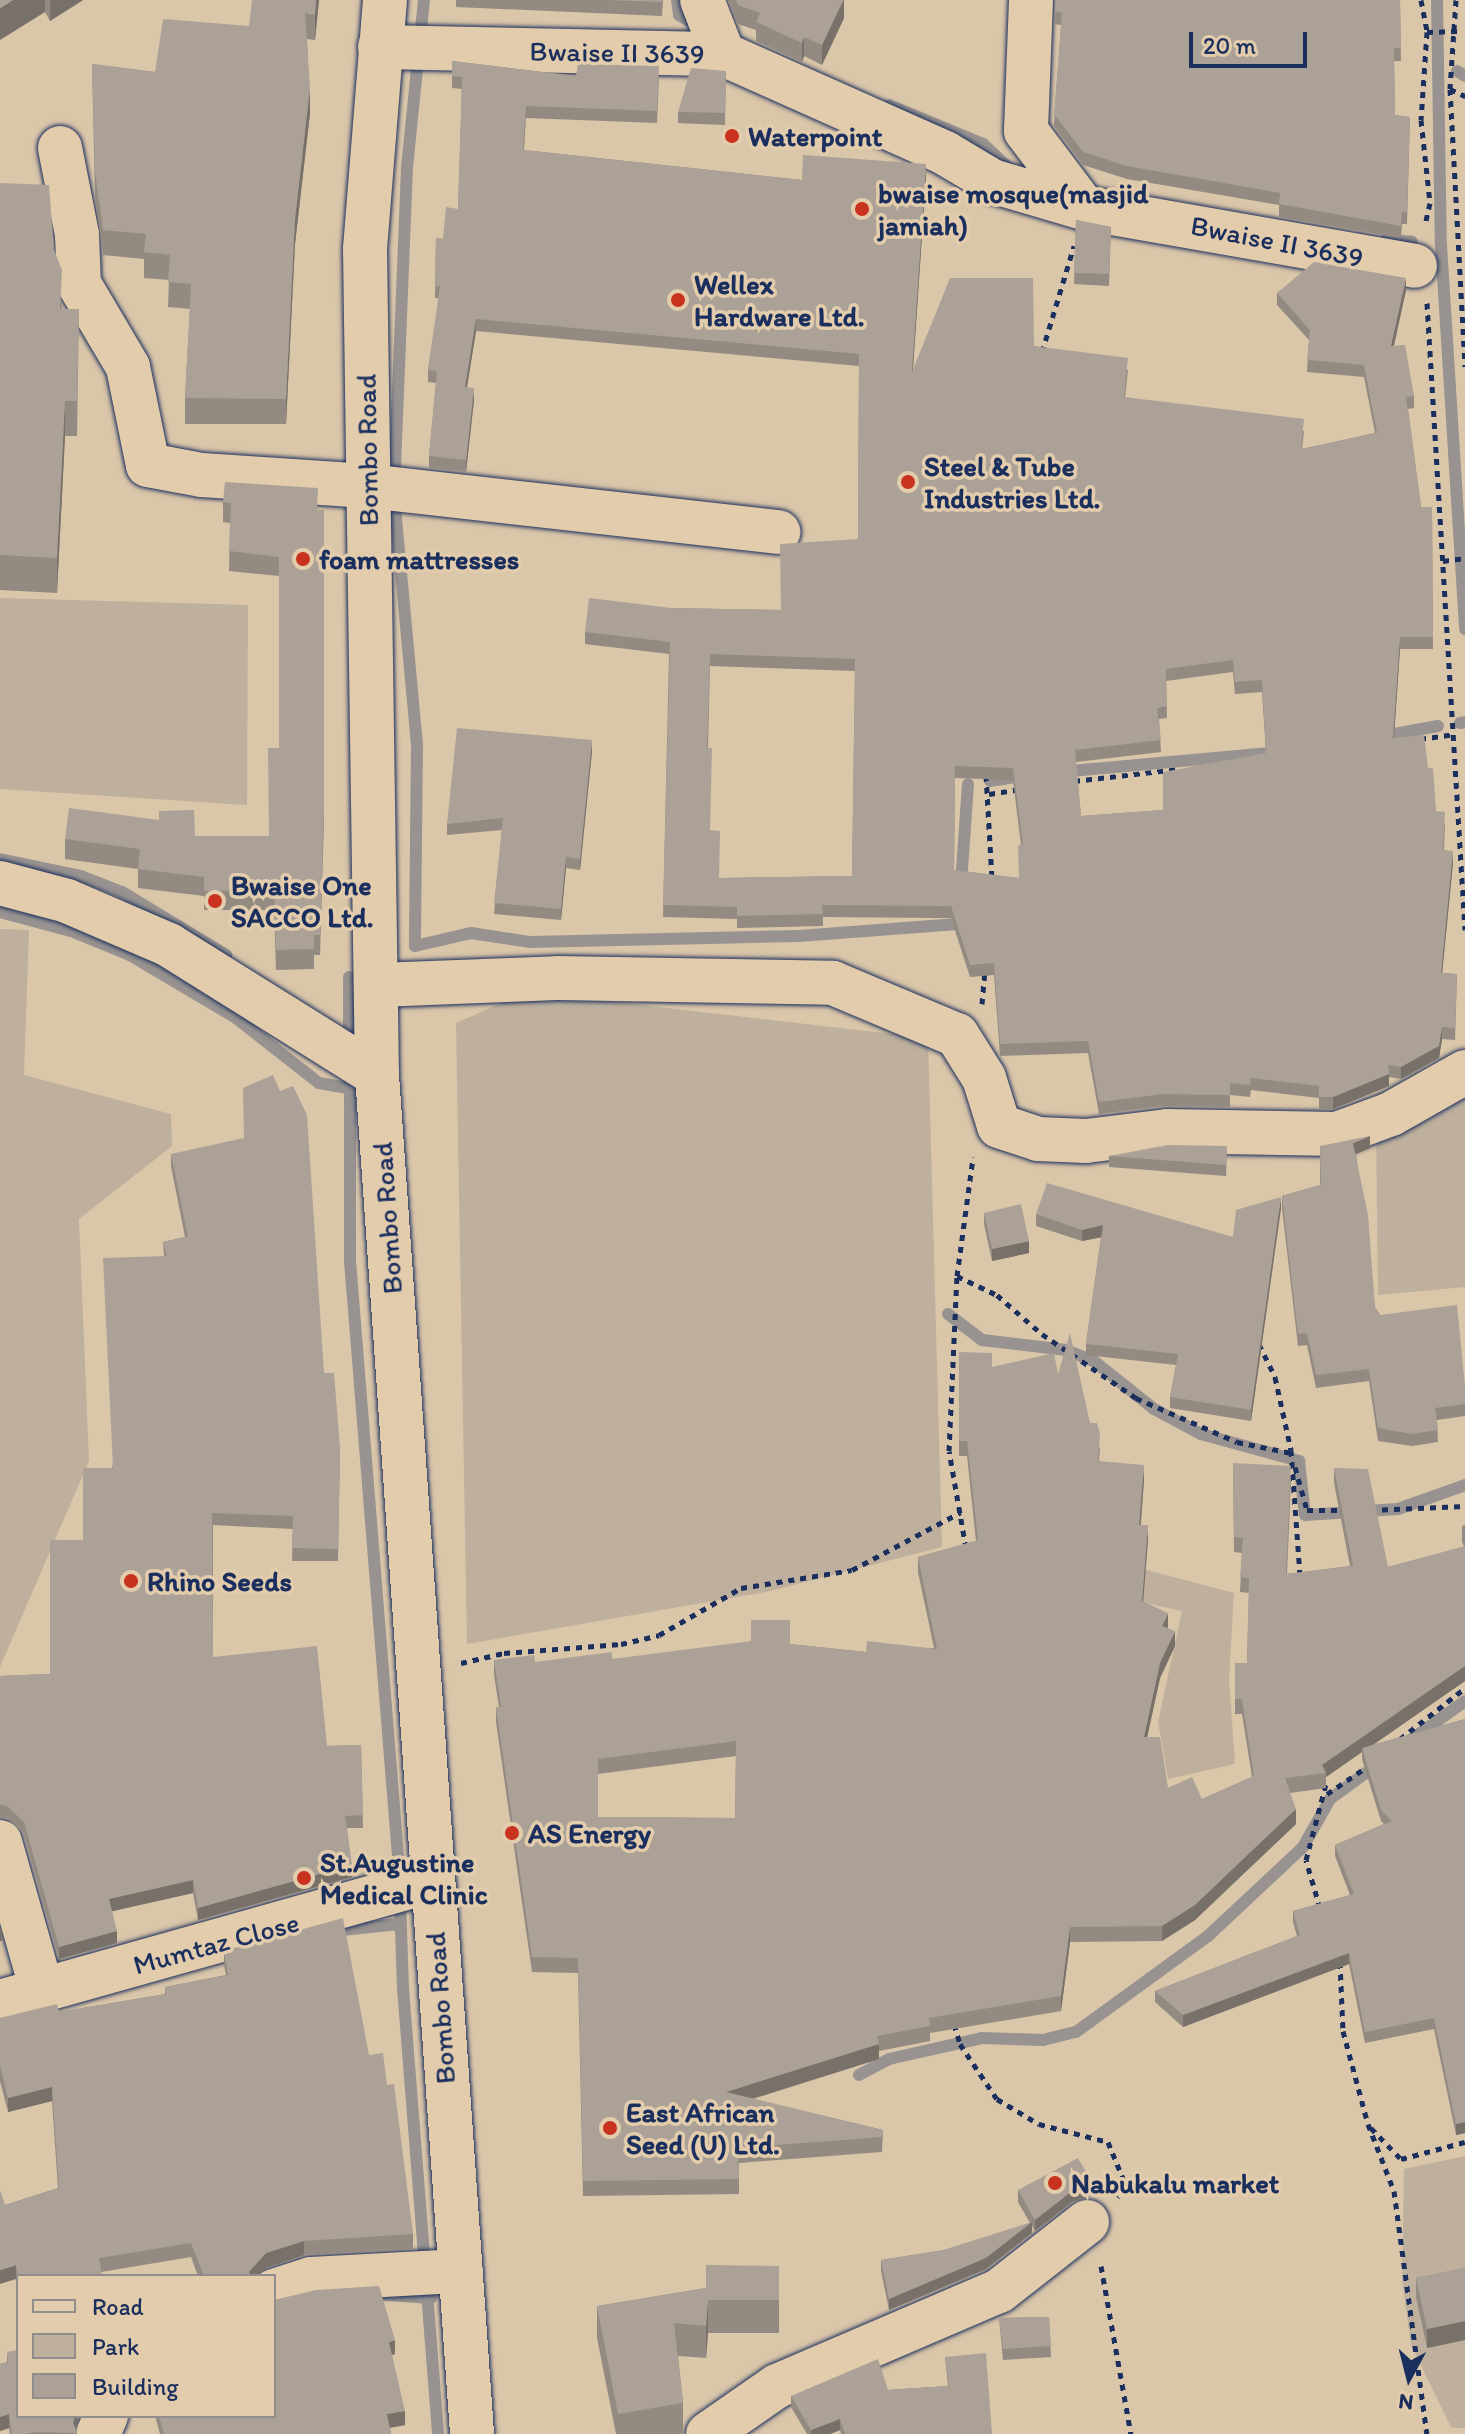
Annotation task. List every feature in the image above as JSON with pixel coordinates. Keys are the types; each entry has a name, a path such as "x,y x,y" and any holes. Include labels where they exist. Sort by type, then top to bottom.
{"street":[{"name":"Bombo Road","path":"385,0 365,249 377,1075 472,2434"},
{"path":"702,0 723,54"},
{"path":"1031,0 1026,131 1084,208"},
{"name":"Bwaise II 3639","path":"380,47 723,54 945,153 992,181 1084,208 1415,266"},
{"path":"60,148 77,235 79,284 128,367 148,465 202,475 368,486 778,532"},
{"path":"0,883 67,901 169,945 377,1075"},
{"path":"378,985 557,978 833,983 957,1035 984,1078 999,1126 1038,1139 1086,1141 1167,1131 1337,1134 1391,1114 1465,1072"},
{"path":"0,1842 42,1990"},
{"name":"Mumtaz Close","path":"0,2002 431,1881"},
{"path":"708,2434 777,2386 999,2291 1087,2222"},
{"path":"276,2290 311,2279 461,2271"}],"path":[{"path":"1421,0 1427,32 1421,120 1430,203 1415,266 1427,301 1465,930"},
{"path":"1456,0 1457,31 1450,89 1465,367"},
{"path":"1427,32 1457,31"},
{"path":"1450,89 1465,96"},
{"path":"1039,362 1084,208"},
{"path":"1443,561 1465,558"},
{"path":"1411,740 1454,734"},
{"path":"984,764 989,794 991,893"},
{"path":"1058,783 1194,767"},
{"path":"989,794 1029,788"},
{"path":"984,1078 978,1051 986,957"},
{"path":"967,1555 949,1451 957,1276 973,1154"},
{"path":"957,1276 997,1295 1042,1334 1136,1398 1237,1442 1291,1450"},
{"path":"1256,1338 1275,1377 1307,1510 1350,1510"},
{"path":"1291,1450 1300,1581"},
{"path":"1364,1510 1465,1506"},
{"path":"421,1672 504,1653 621,1644 659,1635 741,1588 852,1570 961,1512"},
{"path":"1390,1748 1465,1688"},
{"path":"1327,1794 1379,1757"},
{"path":"1325,1780 1327,1794 1306,1860 1325,1921"},
{"path":"1335,1946 1343,2031 1368,2124 1394,2191 1427,2434"},
{"path":"952,2015 960,2044 997,2099 1039,2124 1108,2142 1127,2188 1087,2222 1099,2251 1131,2434"},
{"path":"1368,2124 1401,2159 1465,2142"}],"green space":[{"path":"0,598 248,605 247,805 0,789"},
{"path":"0,929 29,930 24,1075 171,1114 172,1146 79,1219 89,1461 0,1667"},
{"path":"527,992 928,1038 942,1547 766,1592 467,1644 456,1023"},
{"path":"1465,1082 1465,1287 1378,1295 1376,1123"},
{"path":"1128,1565 1234,1593 1229,1679 1235,1764 1168,1779 1158,1722 1182,1611 1123,1598"},
{"path":"1465,2156 1465,2428 1458,2428 1451,2427 1411,2345 1402,2280 1404,2169"}],"building":[{"path":"0,0 13,0 0,8"},
{"path":"252,0 316,0 315,15 305,13 310,88 295,219 286,399 185,398 191,284 168,282 170,255 144,252 146,234 103,230 95,172 92,64 155,72 163,19 249,26"},
{"path":"606,0 662,0 662,2"},
{"path":"736,0 843,0 822,45 804,37 802,43 756,22 760,13 738,5"},
{"path":"1056,0 1400,0 1401,48 1394,48 1395,115 1410,117 1407,212 1402,212 1401,226 1279,204 1280,193 1127,166 1083,152 1054,114 1062,13 1055,11"},
{"path":"452,61 576,76 578,64 659,66 657,111 526,106 523,150 802,180 803,155 926,164 912,372 950,278 1033,278 1034,346 1128,358 1124,397 1304,419 1301,449 1377,433 1364,365 1307,360 1310,330 1277,293 1314,262 1406,278 1391,346 1405,345 1414,396 1406,397 1421,507 1432,507 1433,637 1400,637 1393,738 1424,735 1428,768 1433,768 1436,811 1445,812 1443,850 1453,851 1441,973 1457,974 1455,1028 1442,1027 1439,1046 1401,1067 1388,1065 1389,1074 1333,1097 1319,1097 1319,1086 1251,1078 1250,1085 1230,1083 1230,1095 1164,1094 1099,1102 1088,1041 1000,1044 994,963 970,965 951,906 822,905 823,914 737,916 737,907 663,905 670,642 585,632 589,598 671,608 781,610 780,544 858,539 859,354 476,319 465,387 474,388 466,460 429,456 437,371 428,370 440,286 435,286 436,238 443,239 446,207 458,209 462,77 452,76","holes":["710,654 855,659 852,876 719,878 720,831 710,830 712,748 707,748","1233,660 1235,682 1262,680 1266,753 1163,772 1163,810 1081,816 1075,750 1161,740 1157,708 1167,706 1166,669","955,766 1013,768 1023,845 1018,845 1019,878 954,870"]},
{"path":"691,68 726,71 725,113 678,112"},
{"path":"0,183 49,185 54,250 62,270 60,309 79,309 77,401 65,401 57,558 0,555"},
{"path":"1076,220 1111,227 1109,274 1074,273"},
{"path":"225,482 318,488 317,510 324,510 324,803 320,935 314,935 314,949 276,950 274,890 204,891 204,877 138,869 140,849 65,839 69,808 159,820 159,811 194,810 195,836 269,836 268,748 279,748 279,557 229,551 231,503 223,502"},
{"path":"457,728 592,740 580,859 566,857 561,909 494,903 503,818 447,824"},
{"path":"273,1075 280,1091 293,1086 307,1115 324,1373 334,1373 340,1448 338,1549 292,1548 293,1516 212,1513 213,1657 317,1646 327,1746 361,1745 363,1815 345,1816 352,1865 198,1908 193,1880 109,1899 117,1931 59,1947 24,1822 7,1806 0,1805 0,1676 50,1674 50,1540 83,1540 83,1468 113,1468 103,1258 167,1256 163,1242 188,1237 171,1154 244,1138 243,1088"},
{"path":"1370,1136 1353,1143 1368,1215 1375,1307 1380,1315 1457,1305 1465,1404 1435,1408 1438,1430 1412,1434 1378,1428 1369,1369 1316,1375 1307,1333 1298,1334 1282,1196 1321,1185 1320,1146"},
{"path":"1168,1145 1227,1146 1226,1165 1109,1156"},
{"path":"1047,1183 1233,1237 1236,1210 1281,1197 1251,1410 1170,1397 1178,1354 1086,1344 1103,1225 1082,1230 1036,1214"},
{"path":"1021,1204 1029,1241 992,1249 984,1213"},
{"path":"1070,1333 1090,1423 1097,1423 1100,1434 1098,1461 1144,1465 1139,1525 1148,1525 1142,1601 1168,1613 1162,1626 1175,1631 1160,1663 1144,1737 1160,1737 1168,1788 1192,1777 1202,1799 1254,1776 1242,1699 1235,1699 1235,1663 1247,1663 1249,1578 1240,1577 1243,1538 1234,1537 1233,1463 1291,1466 1286,1574 1353,1566 1334,1468 1368,1469 1388,1567 1465,1546 1465,1666 1322,1765 1326,1773 1285,1778 1296,1809 1195,1905 1162,1926 1070,1927 1061,1996 929,2018 930,2026 877,2036 879,2044 726,2092 883,2130 882,2137 738,2148 739,2179 583,2181 578,1958 532,1957 496,1707 501,1707 494,1660 534,1655 535,1662 612,1652 612,1659 751,1641 751,1620 790,1620 790,1644 866,1652 867,1641 937,1649 918,1557 978,1540 967,1441 959,1441 959,1352 992,1353 992,1367 1054,1353 1058,1374","holes":["736,1741 735,1818 598,1817 598,1759"]},
{"path":"1465,1719 1465,2122 1456,2124 1434,2018 1365,2032 1349,1953 1183,2015 1155,1991 1300,1935 1293,1911 1354,1894 1335,1845 1392,1821 1381,1810 1362,1748"},
{"path":"343,1918 369,2055 383,2053 387,2085 394,2084 413,2234 304,2241 266,2253 250,2274 203,2274 191,2243 99,2258 102,2274 17,2274 16,2265 0,2270 0,2190 5,2205 59,2188 52,2087 8,2098 0,2066 0,2018 57,2004 59,2012 166,1994 165,1987 228,1975 224,1951"},
{"path":"1078,2158 1093,2184 1072,2191 1035,2220 1018,2190"},
{"path":"1032,2222 986,2258 889,2299 881,2260 944,2250"},
{"path":"706,2265 779,2266 779,2300 708,2300 706,2326 674,2323 683,2403 618,2414 597,2306 706,2288"},
{"path":"1465,2268 1465,2321 1427,2329 1416,2278"},
{"path":"379,2286 395,2340 389,2342 405,2411 387,2414 391,2434 164,2434 160,2418 276,2418 276,2300 316,2290"},
{"path":"1049,2317 1051,2346 1003,2349 999,2318"},
{"path":"16,2350 16,2418 74,2418 77,2433 12,2434 9,2414 0,2417 0,2364 9,2362 7,2352"},
{"path":"986,2353 992,2434 845,2434 840,2419 811,2430 791,2396 878,2359 888,2390 949,2386 945,2357"}],"waterway":[{"path":"424,0 407,168 394,497 417,744 415,946 471,933 530,942 799,936 958,924 959,915"},
{"path":"677,0 679,15 698,26"},
{"path":"1437,0 1441,245 1465,629"},
{"path":"1457,71 1465,76"},
{"path":"889,105 983,144 1012,171"},
{"path":"1386,240 1412,242"},
{"path":"1460,723 1465,722"},
{"path":"1378,737 1438,726"},
{"path":"1060,772 1281,752"},
{"path":"990,781 1014,777"},
{"path":"961,884 968,784"},
{"path":"0,859 81,876 122,892 226,955"},
{"path":"0,912 71,931 130,955 236,1018 319,1083 352,1089"},
{"path":"349,977 349,1047"},
{"path":"350,1069 350,1261 400,1881"},
{"path":"948,1314 982,1340 1066,1350 1095,1362 1154,1409 1201,1434 1299,1461 1305,1515 1398,1509 1465,1485"},
{"path":"1412,1739 1465,1701"},
{"path":"859,2075 889,2059 982,2038 1043,2040 1076,2032 1208,1936 1303,1847 1330,1799 1378,1764"},
{"path":"400,1899 403,1988 438,2434"},
{"path":"332,1931 400,1924 400,1929"},
{"path":"374,2294 431,2298"}],"place":[{"name":"Waterpoint","path":"732,136"},
{"name":"bwaise mosque(masjid jamiah)","path":"862,209"},
{"name":"Wellex Hardware Ltd.","path":"678,300"},
{"name":"Steel & Tube Industries Ltd.","path":"908,482"},
{"name":"foam mattresses","path":"303,559"},
{"name":"Bwaise One SACCO Ltd.","path":"215,901"},
{"name":"Rhino Seeds","path":"131,1581"},
{"name":"AS Energy","path":"512,1833"},
{"name":"St.Augustine Medical Clinic","path":"304,1878"},
{"name":"East African Seed (U) Ltd.","path":"610,2128"},
{"name":"Nabukalu market","path":"1055,2183"}]}
